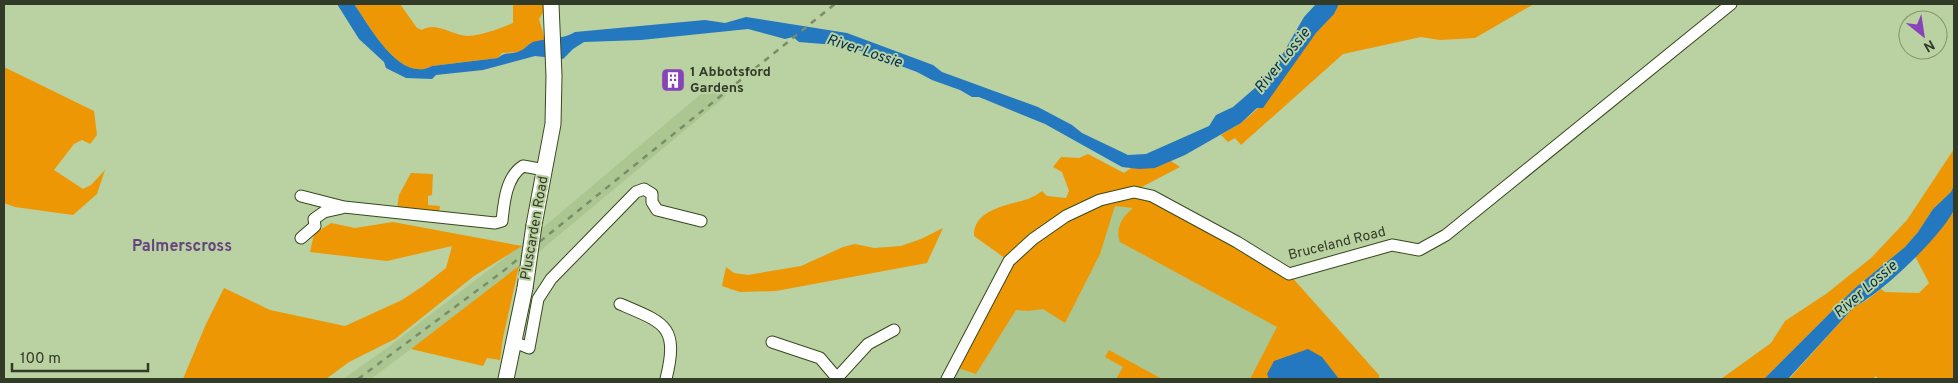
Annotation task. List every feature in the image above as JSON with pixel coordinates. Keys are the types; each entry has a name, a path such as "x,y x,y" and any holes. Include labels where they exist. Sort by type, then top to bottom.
{"main road":[{"name":"Pluscarden Road","path":"506,379 525,288 534,225 553,124 554,76 551,4"}],"street":[{"name":"Bruceland Road","path":"947,379 1009,261 1032,239 1066,216 1100,200 1134,192 1152,196 1237,242 1289,274 1392,245 1418,250 1446,235 1731,4"},
{"path":"301,196 344,207 495,223 502,221 504,198 514,172 523,166 545,170"},
{"path":"514,342 529,348 538,299 550,279 636,192 644,189 652,194 652,202 657,210 701,221"},
{"path":"301,238 315,226 314,219 324,212 344,207"},
{"path":"620,304 657,319 667,330 671,344 670,364 666,379"},
{"path":"772,342 820,358 836,379 868,344 894,330"}],"shaded area":[{"path":"354,4 400,4 417,28 422,30 433,27 468,36 491,31 513,23 513,4 548,4 539,19 545,40 531,43 519,52 502,53 498,58 420,69 408,67 387,50"},
{"path":"1339,4 1534,4 1475,38 1440,40 1421,37 1343,54 1241,145 1235,138 1228,142 1221,135 1252,114 1272,93"},
{"path":"4,67 94,111 97,135 90,144 82,140 74,144 54,170 83,189 91,185 105,170 97,194 73,215 15,207 4,203"},
{"path":"715,82 726,96 529,260 371,379 343,379 387,348 533,236"},
{"path":"1954,149 1954,185 1951,192 1933,209 1918,232 1905,247 1854,289 1764,379 1721,379 1771,343 1785,321 1826,294 1871,258 1907,220"},
{"path":"1088,154 1124,173 1131,168 1155,168 1171,161 1180,167 1134,191 1289,274 1379,375 1379,379 1250,379 1277,327 1120,242 1118,232 1120,223 1133,208 1115,206 1100,254 1065,323 1043,309 1016,310 976,374 958,368 1009,261 974,236 975,227 979,220 1002,206 1028,199 1042,191 1047,196 1066,198 1069,191 1062,172 1053,167 1061,157 1079,158"},
{"path":"411,173 433,174 432,195 428,196 428,205 440,206 439,214 397,209 399,195"},
{"path":"1134,201 1375,379 947,379 1101,205"},
{"path":"1954,211 1954,379 1878,379 1876,376 1873,379 1789,379 1854,307 1881,289 1885,292 1919,293 1929,283 1915,256 1937,233"},
{"path":"393,222 522,246 474,276 395,339 349,362 326,379 183,379 206,324 224,288 270,310 345,326 402,300 446,268 452,246 387,261 310,252 314,234 331,223 355,228"},
{"path":"943,228 927,263 776,291 740,292 722,286 726,267 734,273 748,275 801,266 843,247 855,244 874,248 901,246"},
{"path":"519,266 500,360 487,358 483,366 411,349"},
{"path":"1109,350 1162,379 1116,379 1123,367 1105,357"}],"water":[{"name":"River Lossie","path":"337,4 354,4 377,38 397,60 408,67 420,69 498,58 520,51 533,42 566,36 575,32 705,20 725,23 746,17 847,33 933,65 942,72 1038,107 1072,125 1082,133 1128,155 1146,154 1209,126 1216,115 1233,107 1263,81 1278,62 1304,17 1316,4 1339,4 1334,14 1316,33 1263,108 1257,108 1241,123 1185,155 1155,168 1139,169 1122,167 1045,124 979,97 972,97 917,72 847,46 799,42 793,37 785,39 748,29 641,40 584,42 563,59 535,56 483,70 436,75 432,79 406,78 386,68 384,62 359,39"},
{"name":"River Lossie","path":"1954,185 1955,203 1953,212 1946,223 1922,250 1894,278 1854,307 1788,379 1764,379 1854,289 1905,247 1918,232 1933,209 1951,192"},
{"path":"1308,349 1322,357 1339,379 1269,379 1267,374 1274,361"}],"railway":[{"path":"358,379 502,272 835,4"}],"place":[{"name":"1 Abbotsford Gardens","path":"673,80"}],"district":[{"name":"Palmerscross","path":"182,247"}]}
